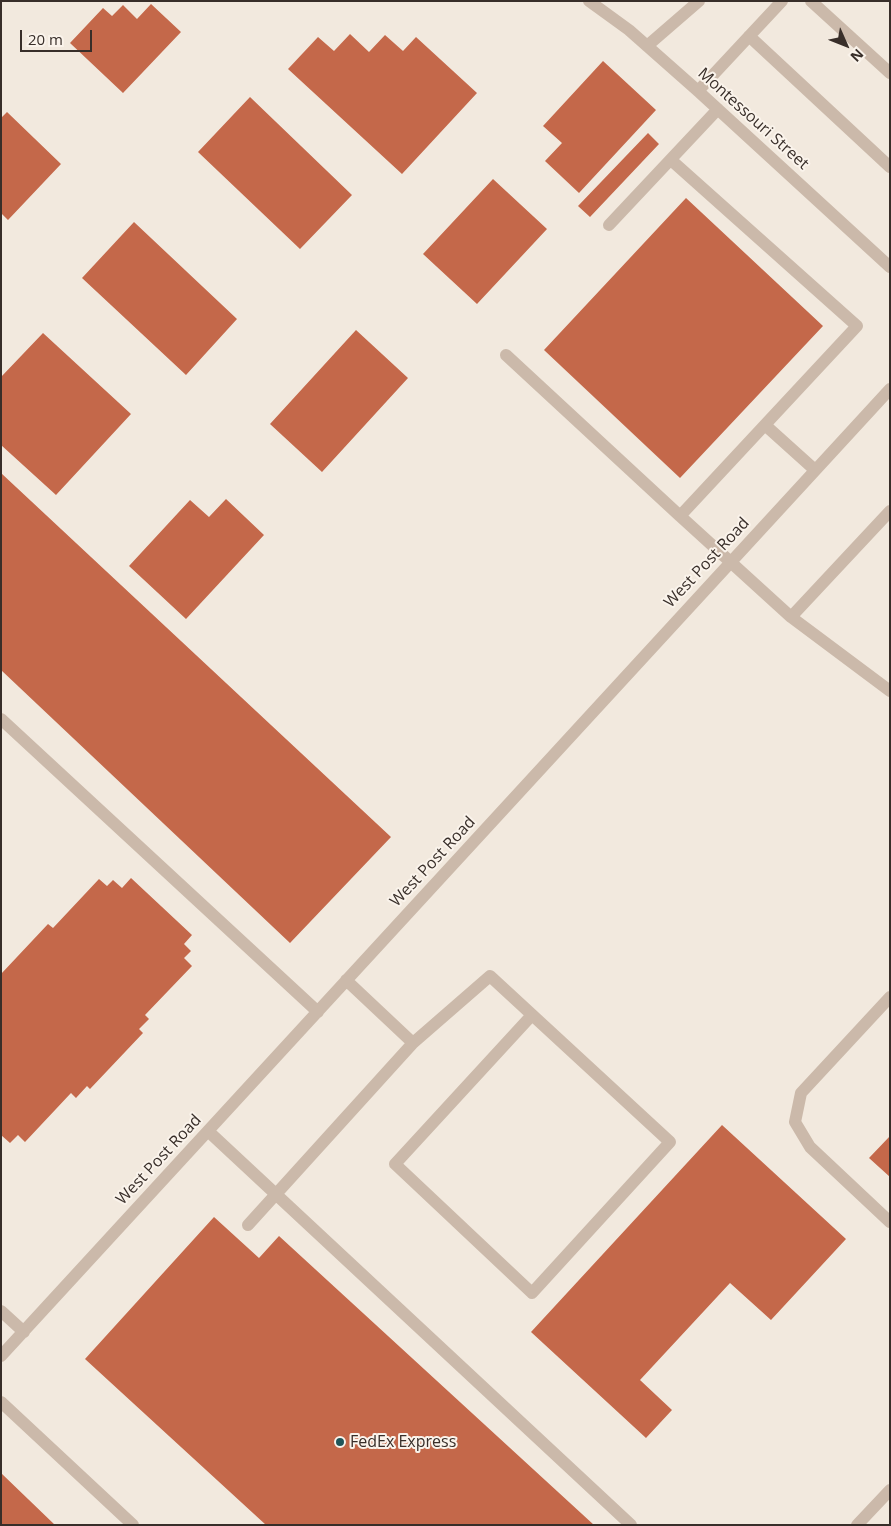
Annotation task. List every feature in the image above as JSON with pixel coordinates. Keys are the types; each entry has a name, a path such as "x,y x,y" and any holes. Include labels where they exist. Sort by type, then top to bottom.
{"street":[{"name":"Montessouri Street","path":"589,1 629,30 890,267"},
{"path":"647,46 699,1"},
{"path":"698,91 782,1"},
{"path":"811,1 890,73"},
{"path":"749,36 890,167"},
{"path":"609,225 718,109"},
{"path":"670,160 857,326 680,516"},
{"path":"506,355 791,617 890,691"},
{"name":"West Post Road","path":"1,1356 890,389"},
{"path":"765,425 815,470"},
{"path":"791,617 890,512"},
{"path":"1,719 318,1012"},
{"path":"248,1225 413,1043 490,976 670,1142 532,1293 395,1164 532,1015"},
{"path":"346,980 413,1043"},
{"path":"890,997 802,1093 795,1122 810,1147 890,1222"},
{"path":"208,1131 631,1525"},
{"path":"1,1311 24,1332"},
{"path":"1,1402 133,1525"},
{"path":"857,1525 890,1490"}],"building":[{"path":"151,4 181,32 123,93 70,43 103,8 112,16 123,5 137,19"},
{"path":"350,34 369,52 385,35 403,51 416,37 477,93 402,174 288,69 318,37 334,51"},
{"path":"603,61 656,110 579,193 545,161 562,143 543,126"},
{"path":"250,97 352,195 300,249 198,152"},
{"path":"7,112 61,164 8,220 1,213 1,118"},
{"path":"648,133 659,144 590,217 578,206"},
{"path":"493,179 547,229 477,304 423,254"},
{"path":"686,198 823,326 680,478 544,350"},
{"path":"134,222 237,319 186,375 82,278"},
{"path":"356,330 408,378 322,472 270,424"},
{"path":"43,333 131,414 56,495 1,445 1,377"},
{"path":"1,473 391,837 290,943 1,670"},
{"path":"226,499 264,535 186,619 129,566 190,500 209,517"},
{"path":"131,878 192,935 184,944 191,951 184,958 192,966 145,1015 149,1019 139,1029 143,1033 90,1089 87,1086 76,1098 71,1093 25,1142 18,1135 10,1143 1,1135 1,974 48,924 53,928 99,879 107,886 113,880 122,888"},
{"path":"722,1125 846,1239 771,1320 730,1283 640,1380 672,1410 646,1438 531,1332"},
{"path":"890,1136 890,1177 869,1158"},
{"name":"FedEx Express","path":"214,1217 259,1258 279,1236 594,1525 266,1525 85,1359"},
{"path":"1,1473 55,1525 1,1525"}],"place":[{"name":"FedEx Express","path":"340,1442"}]}
